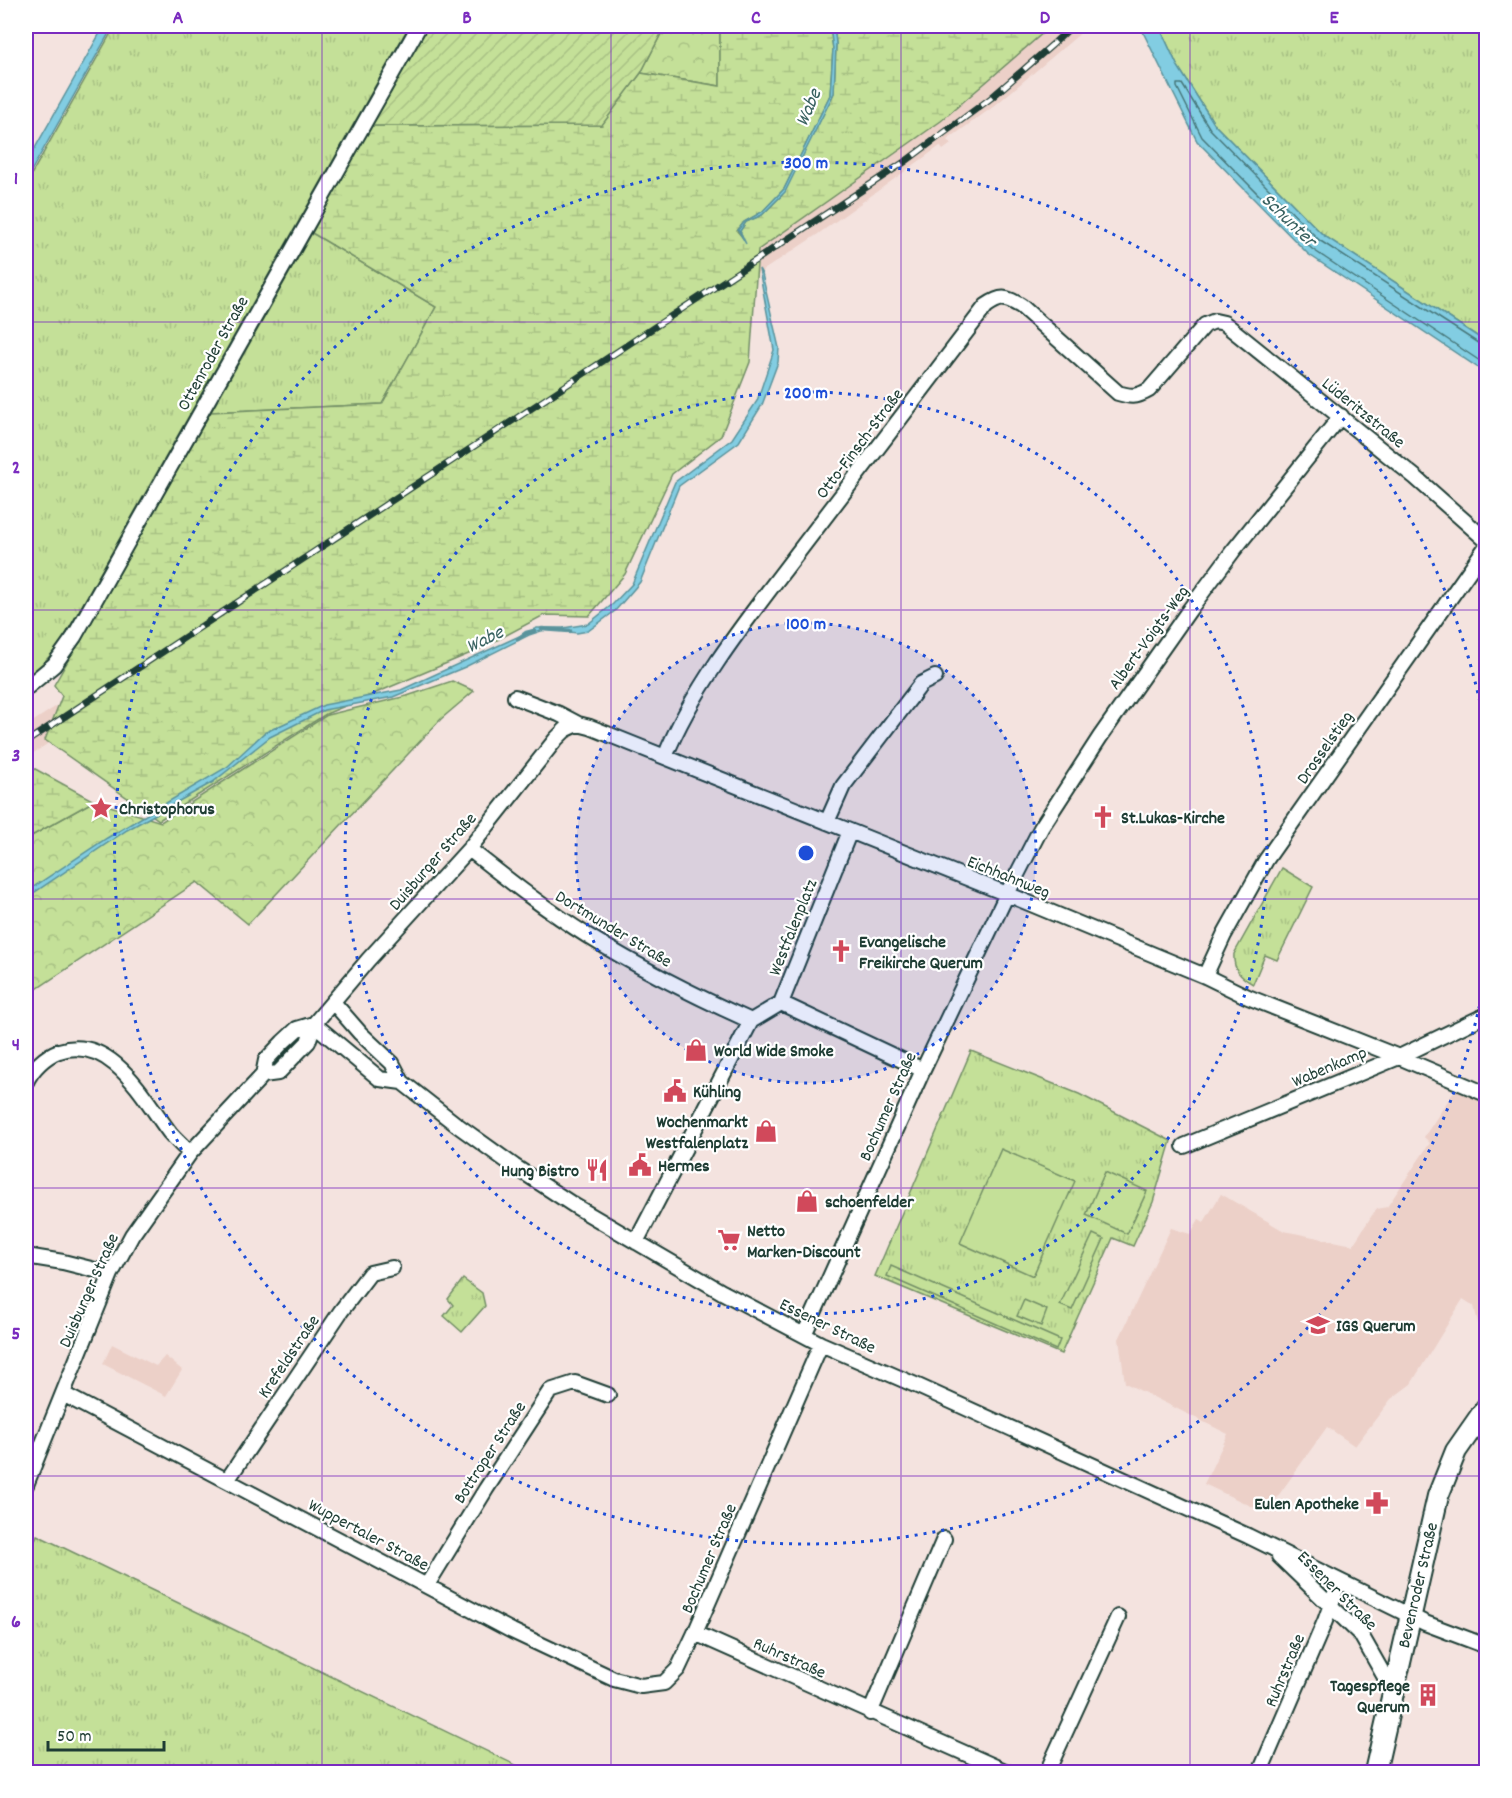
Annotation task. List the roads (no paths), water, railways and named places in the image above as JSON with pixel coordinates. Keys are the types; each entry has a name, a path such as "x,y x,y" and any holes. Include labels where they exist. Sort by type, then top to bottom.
{"main road":[{"name":"Bevenroder Straße","path":"1376,1773 1410,1616 1443,1480 1456,1451 1486,1408"}],"street":[{"name":"Ottenroder Straße","path":"26,688 54,665 74,637 419,26"},
{"name":"Otto-Finsch-Straße","path":"665,757 676,729 746,623 986,306 996,299 1004,298 1021,306 1118,393 1130,396 1139,396 1149,390 1205,325 1215,321"},
{"name":"Lüderitzstraße","path":"1215,321 1224,323 1236,331 1341,416 1486,540"},
{"name":"Albert-Voigts-Weg","path":"1007,894 1041,828 1144,672 1239,543 1341,416"},
{"name":"Drosselstieg","path":"1205,976 1224,934 1266,860 1486,547"},
{"path":"827,822 843,786 921,684 935,677"},
{"name":"Eichhahnweg","path":"515,697 1007,894 1205,976 1248,998 1400,1057 1486,1094"},
{"name":"Duisburger Straße","path":"26,1485 111,1274 132,1235 190,1153 263,1075 266,1060 297,1029 314,1024 368,960 469,849 556,739 565,730 578,724"},
{"name":"Westfalenplatz","path":"751,1021 781,1003 850,831"},
{"name":"Dortmunder Straße","path":"469,849 528,896 588,936 665,980 751,1021"},
{"name":"Bochumer Straße","path":"804,1335 922,1070 1007,894"},
{"name":"Essener Straße","path":"333,1002 360,1033 392,1063 402,1082 456,1125 514,1166 722,1292 821,1344 1269,1547 1410,1616 1486,1646"},
{"name":"Westfalenplatz","path":"781,1003 922,1070"},
{"name":"Wabenkamp","path":"1184,1146 1400,1057 1486,1015"},
{"path":"636,1242 751,1021"},
{"name":"Essener Straße","path":"314,1024 380,1079 402,1082"},
{"path":"26,1082 38,1064 52,1054 64,1050 78,1049 109,1059 124,1071 172,1136 190,1153"},
{"path":"26,1256 111,1274"},
{"name":"Krefeldstraße","path":"228,1479 341,1311 370,1274 392,1268"},
{"name":"Bochumer Straße","path":"664,1683 678,1669 695,1633 821,1344"},
{"name":"Bottroper Straße","path":"427,1585 550,1391 575,1383 608,1395"},
{"name":"Wuppertaler Straße","path":"63,1394 529,1639 614,1679 641,1686 664,1683"},
{"path":"870,1713 944,1539"},
{"name":"Essener Straße","path":"1269,1547 1361,1635 1386,1679 1392,1696"},
{"name":"Ruhrstraße","path":"1260,1773 1339,1581"},
{"path":"1047,1773 1118,1617"},
{"name":"Ruhrstraße","path":"695,1633 1007,1773"}],"water":[{"path":"104,26 113,26 26,180 26,164"},
{"path":"830,26 834,26 836,44 834,93 785,192 762,215 746,222 740,231 746,244 738,230 744,222 762,212 784,189 830,95 833,49"},
{"name":"Schunter","path":"1140,26 1159,26 1177,65 1215,125 1323,235 1486,342 1486,373 1308,254 1197,141"},
{"path":"759,269 779,348 778,362 762,405 739,442 679,486 640,582 615,611 588,631 577,633 547,629 393,697 324,710 270,737 213,782 127,830 26,898 26,892 107,838 227,767 264,733 324,705 401,690 537,628 563,628 588,624 613,604 632,584 675,482 732,439 757,401 774,350"}],"waterway":[{"name":"Wabe","path":"542,629 570,631"},
{"name":"Wabe","path":"518,639 534,631"}],"railway":[{"path":"26,742 906,161 991,98 1072,26"}],"place":[{"name":"Christophorus","path":"101,808"},
{"name":"St.Lukas-Kirche","path":"1103,817"},
{"name":"Evangelische Freikirche Querum","path":"841,951"},
{"name":"World Wide Smoke","path":"696,1050"},
{"name":"Kühling","path":"675,1091"},
{"name":"Wochenmarkt Westfalenplatz","path":"766,1131"},
{"name":"Hermes","path":"640,1165"},
{"name":"Hung Bistro","path":"597,1170"},
{"name":"schoenfelder","path":"807,1201"},
{"name":"Netto Marken-Discount","path":"729,1240"},
{"name":"IGS Querum","path":"1318,1325"},
{"name":"Eulen Apotheke","path":"1377,1503"},
{"name":"Tagespflege Querum","path":"1428,1695"}]}
